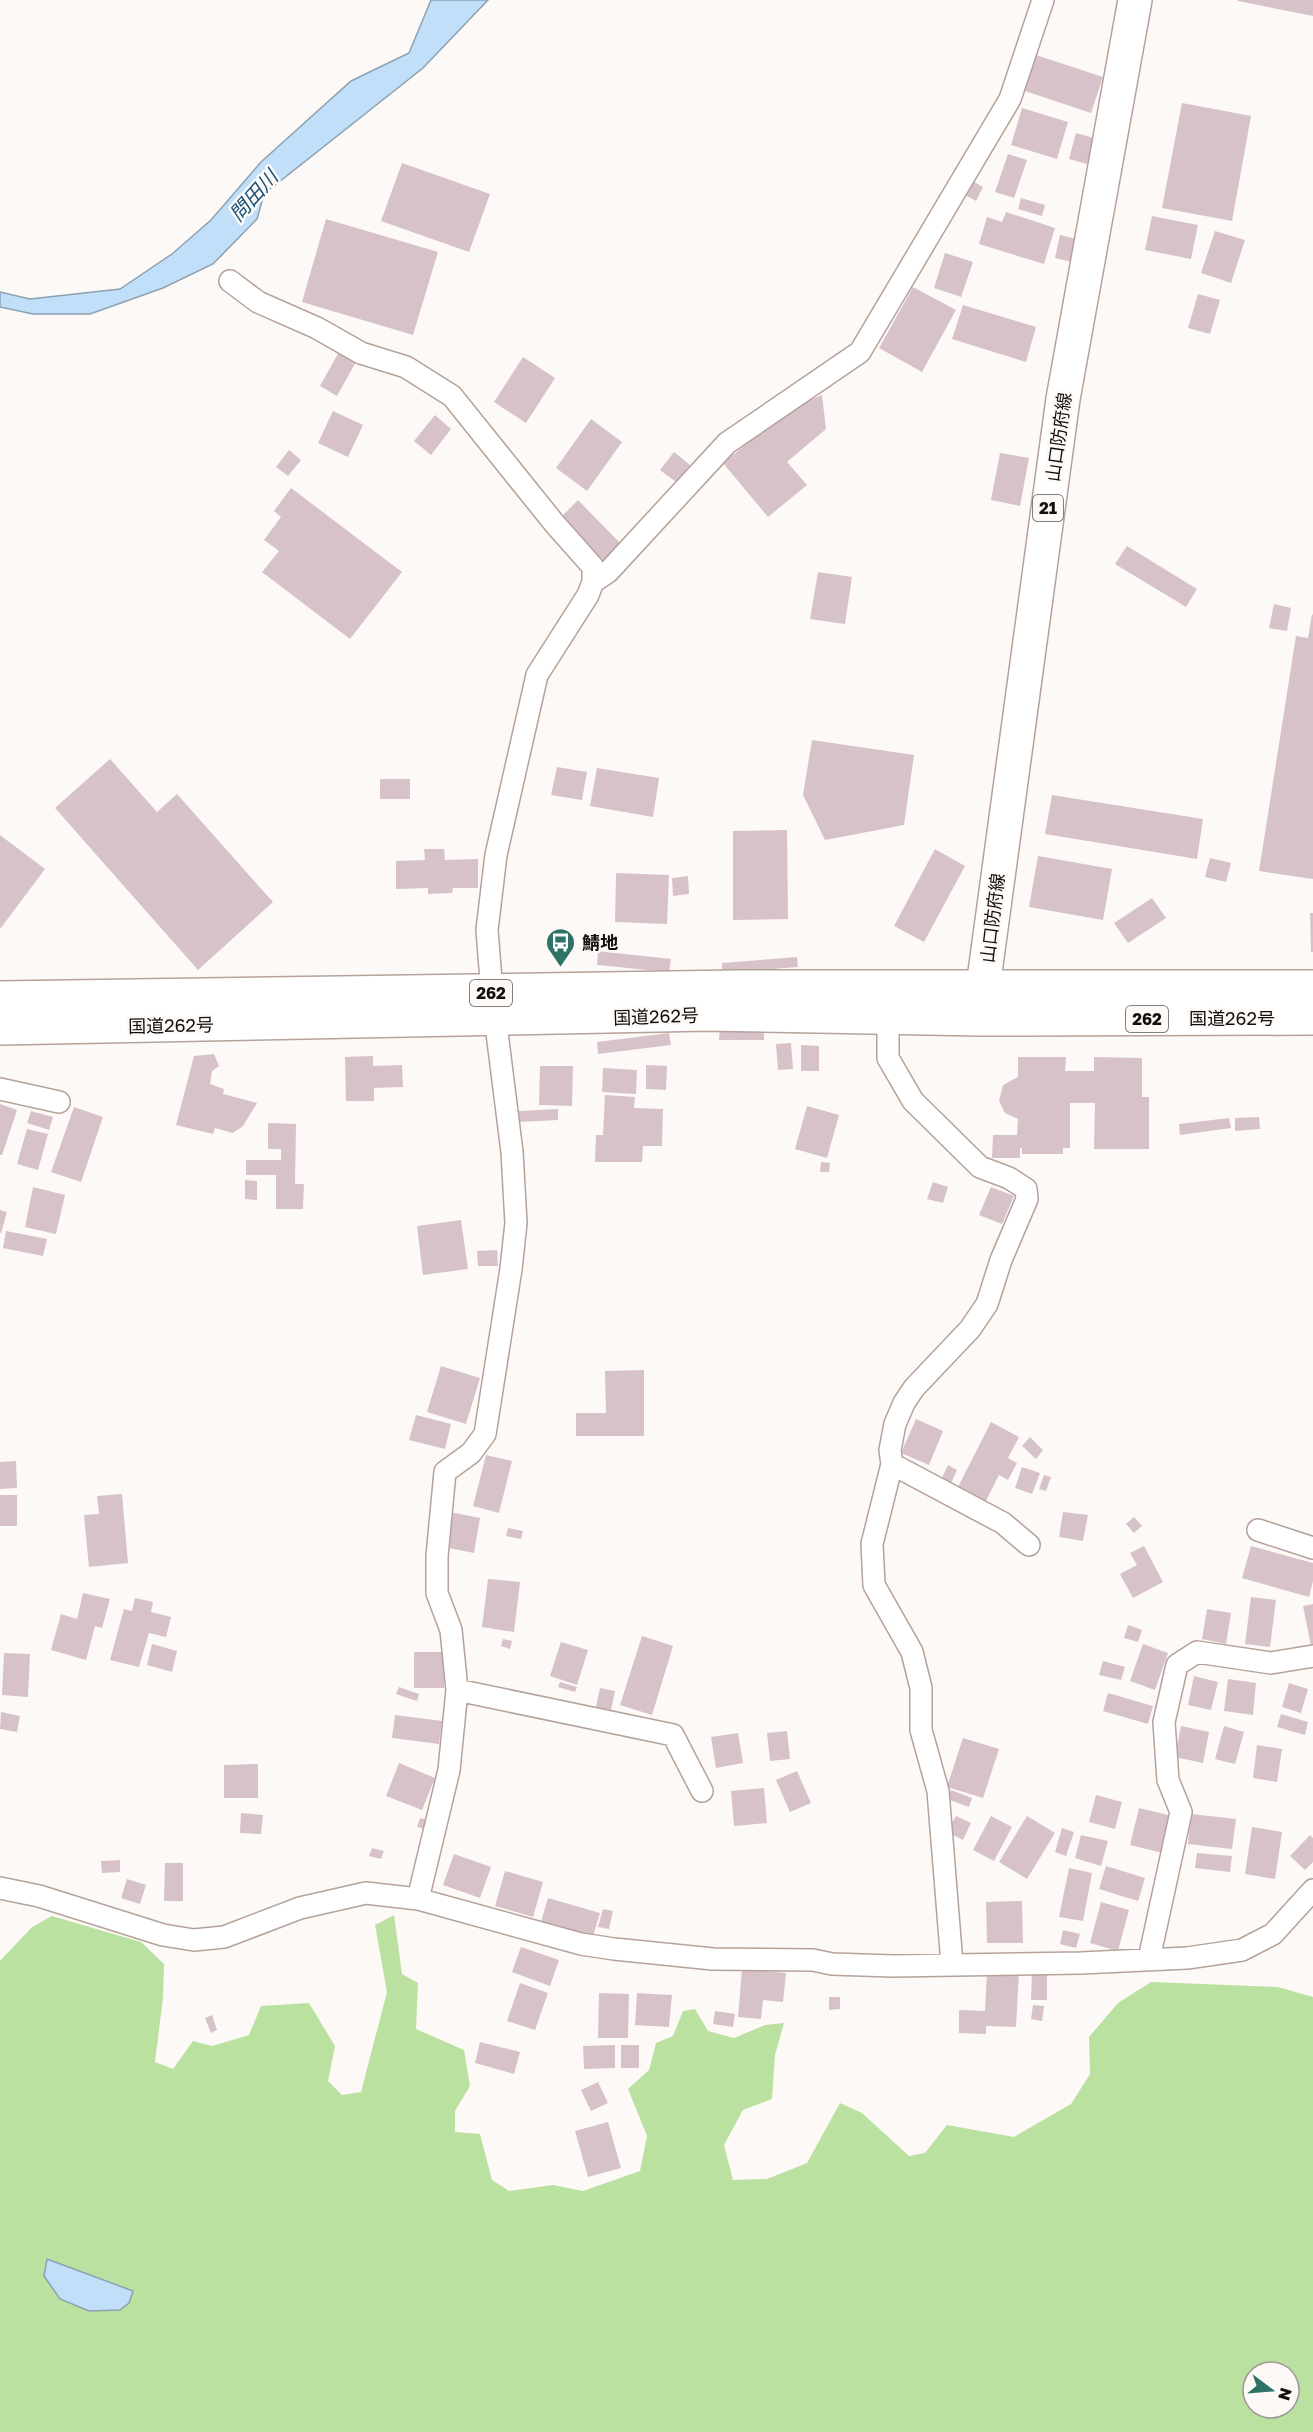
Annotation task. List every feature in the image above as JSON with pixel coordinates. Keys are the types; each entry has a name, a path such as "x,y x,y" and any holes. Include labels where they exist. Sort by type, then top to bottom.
{"main road":[{"name":"山口防府線","path":"982,1019 983,987 1063,399 1135,0"},
{"name":"国道262号","path":"0,1028 494,1006 736,987 1313,987"},
{"name":"国道262号","path":"0,998 494,1006 707,1014 982,1019 1313,1018"}],"street":[{"path":"592,582 608,572 727,443 860,352 1010,99 1043,0"},
{"path":"230,281 258,302 317,328 361,353 406,367 452,396 477,429 510,465 554,523 587,558 592,567 592,582 588,595 537,675 523,728 496,855 487,930 512,1152 516,1223 485,1434 471,1453 445,1472 437,1556 437,1593 451,1630 457,1690 449,1770 418,1899"},
{"path":"888,1016 888,1058 913,1101 980,1167 1009,1178 1026,1189 1027,1199 1001,1260 987,1304 970,1329 914,1388 904,1402 895,1424 890,1450 892,1464 872,1544 874,1585 912,1652 921,1688 921,1730 938,1791 952,1964"},
{"path":"0,1089 58,1102"},
{"path":"892,1464 1003,1523 1029,1545"},
{"path":"1258,1530 1313,1548"},
{"path":"1149,1959 1181,1812 1168,1780 1164,1722 1177,1665 1197,1652 1270,1663 1313,1656"},
{"path":"457,1690 673,1735 702,1791"},
{"path":"0,1888 39,1896 163,1935 194,1940 224,1937 300,1908 366,1893 418,1899 581,1944 614,1949 712,1959 813,1960 832,1964 893,1966 1081,1963 1187,1958 1242,1950 1273,1934 1313,1890"}],"green space":[{"path":"394,1915 402,1974 418,1983 416,2029 464,2050 470,2086 455,2111 455,2132 480,2134 492,2180 509,2191 553,2185 583,2191 640,2171 647,2136 628,2089 649,2070 656,2043 673,2036 683,2011 695,2009 708,2031 734,2038 765,2025 784,2023 775,2055 772,2099 743,2110 724,2145 733,2180 767,2179 807,2163 840,2103 862,2113 909,2156 925,2153 947,2125 1014,2137 1071,2104 1090,2074 1089,2037 1118,2003 1151,1982 1278,1987 1313,1997 1313,2432 0,2432 0,1961 32,1927 52,1916 141,1942 164,1964 163,1998 155,2062 173,2069 193,2041 212,2046 249,2035 261,2006 309,2003 335,2046 328,2081 342,2095 361,2092 387,1992 375,1925"}],"water":[{"name":"問田川","path":"431,0 488,0 423,68 264,194 257,219 213,264 163,288 90,314 33,314 0,307 0,292 30,299 120,289 172,254 211,220 261,162 351,81 409,53"},
{"path":"47,2259 133,2291 129,2303 120,2310 89,2311 60,2299 44,2276"}],"building":[{"path":"1313,0 1313,16 1238,1"},
{"path":"1033,54 1103,77 1091,113 1022,90"},
{"path":"1182,103 1251,116 1232,221 1162,208"},
{"path":"1022,108 1068,122 1057,159 1011,145"},
{"path":"1076,133 1094,138 1087,164 1069,159"},
{"path":"1008,154 1027,160 1014,198 995,192"},
{"path":"402,163 490,194 469,252 381,221"},
{"path":"971,180 983,187 976,201 963,194"},
{"path":"1021,198 1045,205 1042,216 1018,209"},
{"path":"1006,212 1055,228 1044,264 979,244 987,217 1002,222"},
{"path":"1152,216 1198,225 1191,259 1145,250"},
{"path":"326,219 438,252 413,335 302,302"},
{"path":"1215,231 1245,240 1231,283 1201,273"},
{"path":"1060,235 1077,239 1072,262 1055,258"},
{"path":"945,253 973,262 961,297 934,288"},
{"path":"913,287 956,310 922,372 879,348"},
{"path":"1198,294 1220,300 1210,334 1188,328"},
{"path":"963,305 1036,327 1026,362 952,339"},
{"path":"340,350 357,360 337,396 320,386"},
{"path":"523,357 555,378 526,423 494,402"},
{"path":"822,395 826,429 787,462 807,485 768,517 723,463 790,409"},
{"path":"333,411 363,425 348,457 318,443"},
{"path":"435,415 451,429 431,455 414,441"},
{"path":"591,419 622,442 587,491 556,468"},
{"path":"289,450 301,460 288,476 276,467"},
{"path":"674,452 690,465 676,482 660,470"},
{"path":"1000,453 1029,458 1020,506 991,500"},
{"path":"291,488 402,572 350,639 262,572 279,551 264,540 281,517 274,511"},
{"path":"578,500 620,543 603,560 560,518"},
{"path":"1127,546 1197,589 1186,607 1115,564"},
{"path":"818,572 852,577 845,624 810,619"},
{"path":"1274,604 1291,608 1287,631 1269,628"},
{"path":"1312,614 1313,879 1259,871 1296,636 1308,638"},
{"path":"812,740 914,755 904,825 825,840 803,795"},
{"path":"110,759 157,812 177,794 273,902 198,970 55,808"},
{"path":"557,767 587,772 582,800 551,795"},
{"path":"597,768 659,778 653,817 590,806"},
{"path":"380,779 410,779 410,799 380,799"},
{"path":"1052,795 1203,819 1197,859 1045,834"},
{"path":"787,830 788,919 733,920 733,831"},
{"path":"0,835 45,869 0,929"},
{"path":"424,849 444,849 445,860 478,859 478,888 453,888 452,893 428,894 428,888 396,889 396,861 425,860"},
{"path":"935,849 965,866 924,942 894,926"},
{"path":"1038,856 1112,869 1103,920 1029,907"},
{"path":"1210,858 1231,863 1226,882 1205,877"},
{"path":"616,873 669,875 667,924 615,922"},
{"path":"688,876 689,894 673,896 672,878"},
{"path":"1152,898 1166,918 1128,943 1114,923"},
{"path":"1310,913 1313,913 1313,952 1311,952"},
{"path":"598,951 671,959 669,972 597,965"},
{"path":"797,957 798,967 722,973 722,963"},
{"path":"720,1027 764,1028 764,1040 719,1040"},
{"path":"669,1033 671,1045 598,1054 597,1042"},
{"path":"791,1043 793,1069 778,1070 776,1044"},
{"path":"801,1045 819,1046 819,1071 801,1071"},
{"path":"214,1054 219,1066 212,1071 210,1084 224,1089 223,1094 257,1103 243,1126 233,1133 215,1128 213,1134 176,1125 194,1056"},
{"path":"373,1056 373,1066 402,1065 403,1087 374,1088 374,1101 346,1101 345,1057"},
{"path":"1018,1057 1066,1057 1065,1071 1094,1071 1094,1057 1142,1058 1142,1097 1149,1097 1149,1149 1094,1149 1095,1103 1070,1103 1070,1148 1063,1148 1063,1154 1022,1154 1022,1148 1020,1148 1020,1158 992,1158 993,1135 1017,1135 1018,1119 1005,1113 999,1101 1003,1085 1018,1077"},
{"path":"646,1065 667,1066 666,1090 646,1089"},
{"path":"540,1066 573,1066 572,1106 539,1105"},
{"path":"603,1068 637,1070 636,1094 602,1092"},
{"path":"605,1095 635,1097 634,1108 663,1109 662,1146 643,1146 642,1162 595,1162 596,1135 603,1135"},
{"path":"0,1104 17,1110 2,1155 0,1155"},
{"path":"807,1106 839,1115 827,1158 795,1149"},
{"path":"74,1107 103,1117 81,1182 51,1172"},
{"path":"558,1109 558,1120 519,1122 519,1111"},
{"path":"31,1111 53,1117 49,1130 27,1123"},
{"path":"1259,1117 1260,1129 1235,1131 1235,1118"},
{"path":"1229,1118 1231,1128 1180,1135 1179,1124"},
{"path":"268,1123 296,1124 295,1184 304,1184 303,1209 276,1209 276,1175 246,1175 246,1160 281,1160 281,1149 268,1149"},
{"path":"27,1129 48,1134 38,1170 17,1164"},
{"path":"821,1162 830,1163 829,1172 820,1172"},
{"path":"245,1180 257,1181 257,1200 245,1199"},
{"path":"933,1182 948,1187 943,1203 927,1199"},
{"path":"33,1187 65,1195 56,1234 25,1227"},
{"path":"991,1187 1014,1196 1002,1224 979,1215"},
{"path":"0,1210 7,1212 1,1233 0,1233"},
{"path":"461,1220 468,1269 423,1275 417,1226"},
{"path":"6,1231 47,1239 43,1256 3,1248"},
{"path":"497,1250 498,1266 478,1266 477,1251"},
{"path":"441,1366 480,1378 466,1424 427,1412"},
{"path":"644,1370 644,1436 576,1436 576,1413 606,1413 605,1371"},
{"path":"416,1415 451,1424 445,1449 409,1440"},
{"path":"916,1419 943,1431 929,1465 901,1453"},
{"path":"991,1422 1019,1437 1008,1458 1017,1463 1008,1480 999,1475 986,1501 958,1487"},
{"path":"1030,1437 1043,1450 1036,1459 1022,1446"},
{"path":"486,1455 512,1461 499,1513 473,1506"},
{"path":"16,1461 17,1488 0,1489 0,1462"},
{"path":"948,1465 957,1470 951,1483 942,1478"},
{"path":"1022,1467 1040,1473 1032,1494 1015,1488"},
{"path":"1044,1475 1051,1477 1046,1491 1039,1489"},
{"path":"122,1494 128,1563 89,1567 84,1515 99,1514 97,1496"},
{"path":"0,1495 17,1495 17,1526 0,1526"},
{"path":"450,1512 480,1518 474,1553 444,1547"},
{"path":"1063,1512 1088,1515 1083,1541 1059,1537"},
{"path":"1134,1517 1142,1526 1134,1533 1126,1524"},
{"path":"508,1528 523,1531 521,1539 506,1536"},
{"path":"1144,1546 1163,1582 1133,1598 1120,1574 1137,1565 1130,1553"},
{"path":"1251,1546 1313,1563 1313,1581 1309,1597 1242,1578"},
{"path":"488,1579 520,1582 514,1632 482,1627"},
{"path":"83,1593 110,1599 102,1628 95,1626 86,1660 51,1650 61,1614 77,1619"},
{"path":"1251,1597 1276,1600 1270,1647 1245,1644"},
{"path":"135,1598 153,1602 151,1612 171,1617 166,1637 149,1633 139,1667 110,1660 124,1609 132,1611"},
{"path":"1313,1604 1313,1651 1312,1651 1303,1606"},
{"path":"1207,1609 1231,1613 1226,1644 1202,1639"},
{"path":"1128,1625 1142,1630 1138,1642 1124,1638"},
{"path":"642,1636 673,1646 652,1715 620,1705"},
{"path":"503,1639 512,1641 510,1649 501,1646"},
{"path":"561,1642 588,1650 577,1685 550,1676"},
{"path":"152,1644 177,1651 172,1672 147,1665"},
{"path":"1143,1644 1168,1653 1155,1690 1130,1681"},
{"path":"414,1652 444,1652 444,1688 414,1688"},
{"path":"4,1653 30,1654 28,1697 2,1695"},
{"path":"1103,1661 1125,1667 1121,1680 1099,1675"},
{"path":"1194,1676 1218,1682 1211,1710 1188,1705"},
{"path":"1228,1679 1256,1683 1253,1715 1224,1711"},
{"path":"560,1682 577,1687 575,1692 558,1687"},
{"path":"1289,1683 1308,1689 1301,1713 1282,1707"},
{"path":"399,1687 419,1694 417,1701 396,1694"},
{"path":"600,1688 615,1691 611,1710 596,1707"},
{"path":"1108,1693 1153,1706 1148,1724 1103,1711"},
{"path":"1,1712 20,1716 17,1732 0,1729"},
{"path":"1281,1714 1308,1722 1305,1735 1277,1727"},
{"path":"395,1715 442,1721 439,1744 392,1738"},
{"path":"1181,1726 1209,1732 1203,1763 1175,1757"},
{"path":"1224,1726 1244,1732 1235,1764 1215,1759"},
{"path":"787,1731 790,1759 770,1761 767,1733"},
{"path":"738,1733 743,1763 716,1768 711,1737"},
{"path":"963,1738 999,1749 983,1798 947,1787"},
{"path":"1257,1745 1282,1749 1277,1782 1253,1778"},
{"path":"399,1763 435,1778 422,1810 386,1796"},
{"path":"258,1764 258,1798 224,1798 224,1765"},
{"path":"797,1771 811,1803 790,1812 776,1780"},
{"path":"764,1788 767,1823 734,1826 731,1791"},
{"path":"951,1790 972,1798 969,1807 947,1799"},
{"path":"1096,1795 1122,1802 1115,1829 1089,1822"},
{"path":"1139,1808 1172,1816 1163,1853 1130,1845"},
{"path":"241,1813 263,1815 261,1834 240,1833"},
{"path":"1191,1814 1236,1819 1232,1849 1188,1844"},
{"path":"956,1816 971,1823 963,1840 947,1832"},
{"path":"991,1816 1012,1827 994,1861 973,1850"},
{"path":"1027,1816 1055,1833 1027,1879 999,1862"},
{"path":"420,1818 428,1820 425,1829 417,1827"},
{"path":"1252,1827 1282,1832 1275,1879 1245,1874"},
{"path":"1062,1828 1074,1832 1066,1856 1055,1852"},
{"path":"1081,1835 1108,1841 1101,1866 1075,1858"},
{"path":"1310,1835 1313,1838 1313,1862 1305,1870 1290,1856"},
{"path":"372,1848 384,1851 381,1859 369,1856"},
{"path":"1197,1853 1232,1856 1230,1872 1195,1868"},
{"path":"454,1854 491,1867 480,1898 443,1885"},
{"path":"120,1860 120,1872 102,1873 101,1861"},
{"path":"165,1863 183,1863 183,1901 164,1901"},
{"path":"1106,1866 1145,1878 1138,1901 1099,1889"},
{"path":"1069,1868 1092,1873 1083,1921 1059,1917"},
{"path":"505,1871 543,1882 533,1917 495,1906"},
{"path":"127,1879 146,1885 140,1904 121,1898"},
{"path":"548,1898 600,1913 593,1936 541,1922"},
{"path":"1022,1901 1023,1943 987,1943 986,1902"},
{"path":"1101,1902 1129,1910 1118,1951 1090,1943"},
{"path":"603,1909 613,1911 609,1929 598,1927"},
{"path":"1063,1930 1080,1934 1076,1948 1060,1944"},
{"path":"521,1947 559,1960 550,1986 512,1972"},
{"path":"742,1969 786,1973 783,2002 763,2000 761,2019 738,2017"},
{"path":"987,1971 1019,1972 1016,2027 986,2026 986,2034 959,2033 959,2010 985,2011"},
{"path":"1032,1972 1047,1972 1047,2000 1031,2000"},
{"path":"520,1983 548,1993 535,2030 507,2021"},
{"path":"599,1993 629,1994 628,2038 598,2038"},
{"path":"637,1993 672,1995 669,2027 635,2025"},
{"path":"829,1997 840,1997 840,2009 829,2010"},
{"path":"1033,2005 1044,2006 1042,2021 1031,2019"},
{"path":"715,2011 735,2014 733,2027 713,2024"},
{"path":"212,2015 217,2030 211,2033 205,2018"},
{"path":"480,2042 520,2052 514,2074 475,2063"},
{"path":"615,2045 615,2068 584,2069 583,2046"},
{"path":"621,2045 639,2045 639,2068 621,2068"},
{"path":"598,2082 608,2103 591,2111 581,2090"},
{"path":"608,2122 621,2168 588,2177 575,2131"}],"place":[{"name":"鯖地","path":"561,968"}]}
